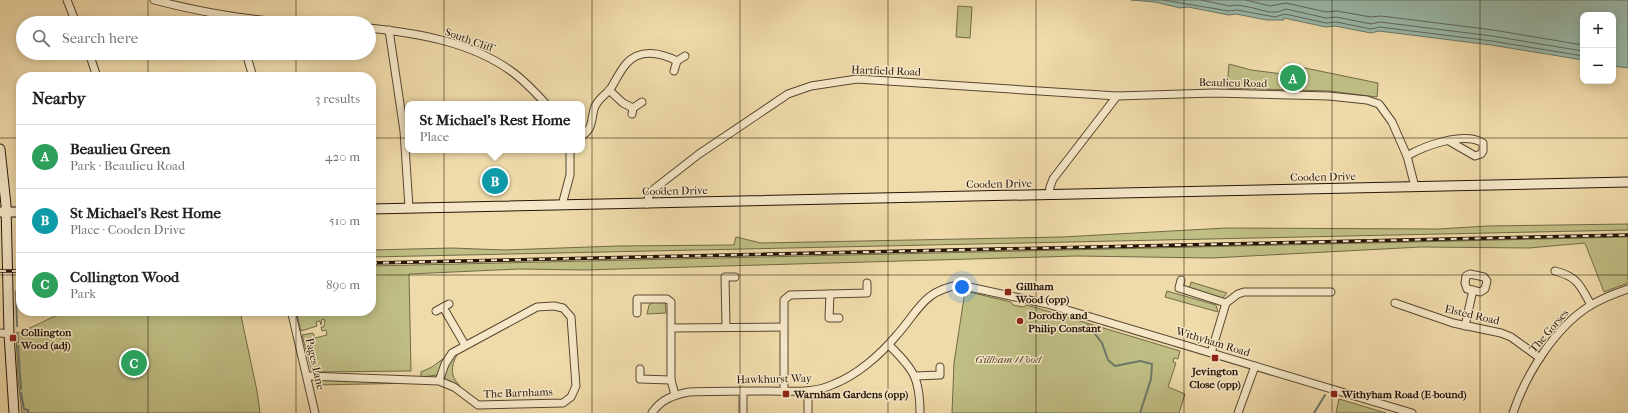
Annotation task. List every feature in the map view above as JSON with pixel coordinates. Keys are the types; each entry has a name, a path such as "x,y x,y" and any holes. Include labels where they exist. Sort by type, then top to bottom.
{"main road":[{"path":"0,149 3,212 5,334 14,413"},
{"name":"Cooden Drive","path":"376,209 1628,182"},
{"path":"3,212 16,212"}],"street":[{"path":"67,0 73,16"},
{"path":"154,0 219,16"},
{"name":"South Cliff","path":"376,29 430,38 466,48 492,60 524,81 543,101"},
{"path":"388,30 404,130 405,146"},
{"path":"585,133 591,128 594,109 600,98 609,90 631,59 642,54 653,53 666,55 677,61"},
{"path":"674,71 677,61 685,56"},
{"path":"92,60 96,72"},
{"path":"248,60 252,72"},
{"name":"Hartfield Road","path":"647,204 649,196 654,189 698,154 788,94 811,86 857,79 1116,96"},
{"path":"609,90 633,111 642,102"},
{"name":"Beaulieu Road","path":"1116,96 1222,94 1329,96 1367,100 1379,104 1387,114 1401,139 1415,187"},
{"path":"1049,195 1054,179 1116,96"},
{"path":"1407,156 1431,144 1449,141"},
{"path":"405,153 409,208"},
{"path":"562,205 570,175 570,153"},
{"path":"1555,271 1564,273 1578,281 1591,305"},
{"path":"1561,281 1564,273"},
{"path":"726,327 725,277 735,277"},
{"path":"1181,280 1179,288 1226,303"},
{"path":"784,391 784,300 790,295 867,293 867,283"},
{"name":"Hawkhurst Way","path":"652,413 657,406 675,395 689,392 808,391 835,384 859,369 889,345 922,302 939,290 960,286 1008,294"},
{"name":"The Gorses","path":"1513,413 1524,385 1540,358 1554,340 1578,315 1591,305 1628,288"},
{"path":"1465,326 1473,290"},
{"path":"1211,353 1226,303 1238,294 1244,292 1332,292"},
{"path":"830,294 829,318 839,318"},
{"name":"Withyham Road","path":"1008,294 1047,304 1412,413"},
{"path":"637,313 637,299 667,299 670,302 672,328 671,380 675,395"},
{"name":"Elsted Road","path":"1395,303 1434,318 1501,333 1511,337 1540,358"},
{"path":"436,311 446,305 465,345"},
{"name":"The Barnhams","path":"307,376 439,381 454,387 474,403 486,406 563,403 571,397 576,386 571,317 563,308 554,306 537,307 452,353 439,381"},
{"name":"Pages Lane","path":"290,318 307,376 315,413"},
{"path":"672,328 783,327"},
{"path":"889,345 910,367 916,376 919,389 920,413"},
{"path":"1238,413 1255,366"},
{"path":"916,376 940,375 940,367"},
{"path":"640,369 640,379 671,380"},
{"path":"742,391 742,413"},
{"path":"808,391 808,413"}],"green space":[{"path":"958,6 972,7 970,38 956,37"},
{"path":"1229,64 1251,70 1283,74 1305,68 1378,83 1377,97 1329,91 1227,88"},
{"path":"1628,224 1628,230 376,257 376,250 452,248 504,250 618,246 734,245 736,237 761,243 1062,237 1226,228 1438,229 1488,226"},
{"path":"1628,237 1628,283 1604,292 1585,243 1529,248 1421,247 1212,258 1077,256 584,270 519,269 409,274 411,371 312,372 302,335 313,333 315,338 327,335 326,330 322,331 321,327 324,327 325,320 322,319 321,325 320,321 316,322 317,326 301,331 297,316 376,316 376,266"},
{"path":"1191,282 1227,293 1222,299 1189,289"},
{"name":"Gillham Wood","path":"965,291 1011,302 1013,305 1023,307 1027,305 1180,351 1178,359 1174,358 1173,362 1176,363 1168,387 1185,394 1179,413 952,413 954,363"},
{"path":"1167,291 1216,305 1218,312 1165,297"},
{"path":"654,301 665,302 666,313 647,314 649,305"},
{"path":"56,316 241,316 257,391 260,413 22,413 18,378 16,334"},
{"path":"459,352 454,361 452,371 454,378 461,389 446,380 444,375 453,357"},
{"path":"444,358 437,375 421,377 421,372 432,367"},
{"path":"316,381 418,383 315,385"},
{"path":"1339,399 1386,413 1336,413"}],"water":[{"path":"1131,0 1628,0 1628,68 1616,66 1616,12 1580,12 1580,60 1491,45 1379,31 1371,33 1335,26 1326,27 1284,18 1284,20 1267,20 1236,14 1229,15 1188,7 1180,8 1155,2"}],"waterway":[{"path":"17,316 17,326"},
{"path":"1088,325 1102,343 1108,360 1115,366 1140,361 1152,364 1151,379 1140,413"},
{"path":"17,333 18,342"},
{"path":"18,346 21,389"},
{"path":"21,393 24,409 28,410 28,413"},
{"path":"1314,413 1325,395"}],"railway":[{"path":"376,263 1628,235"},
{"path":"0,271 16,271"}],"place":[{"name":"Beaulieu Green","path":"1293,78"},
{"name":"St Michael's Rest Home","path":"495,181"},
{"name":"Gillham Wood (opp)","path":"1008,292"},
{"name":"Dorothy and Philip Constant","path":"1020,321"},
{"name":"Collington Wood (adj)","path":"13,338"},
{"name":"Jevington Close (opp)","path":"1215,358"},
{"name":"Collington Wood","path":"134,363"},
{"name":"Warnham Gardens (opp)","path":"786,394"},
{"name":"Withyham Road (E-bound)","path":"1334,394"}]}
